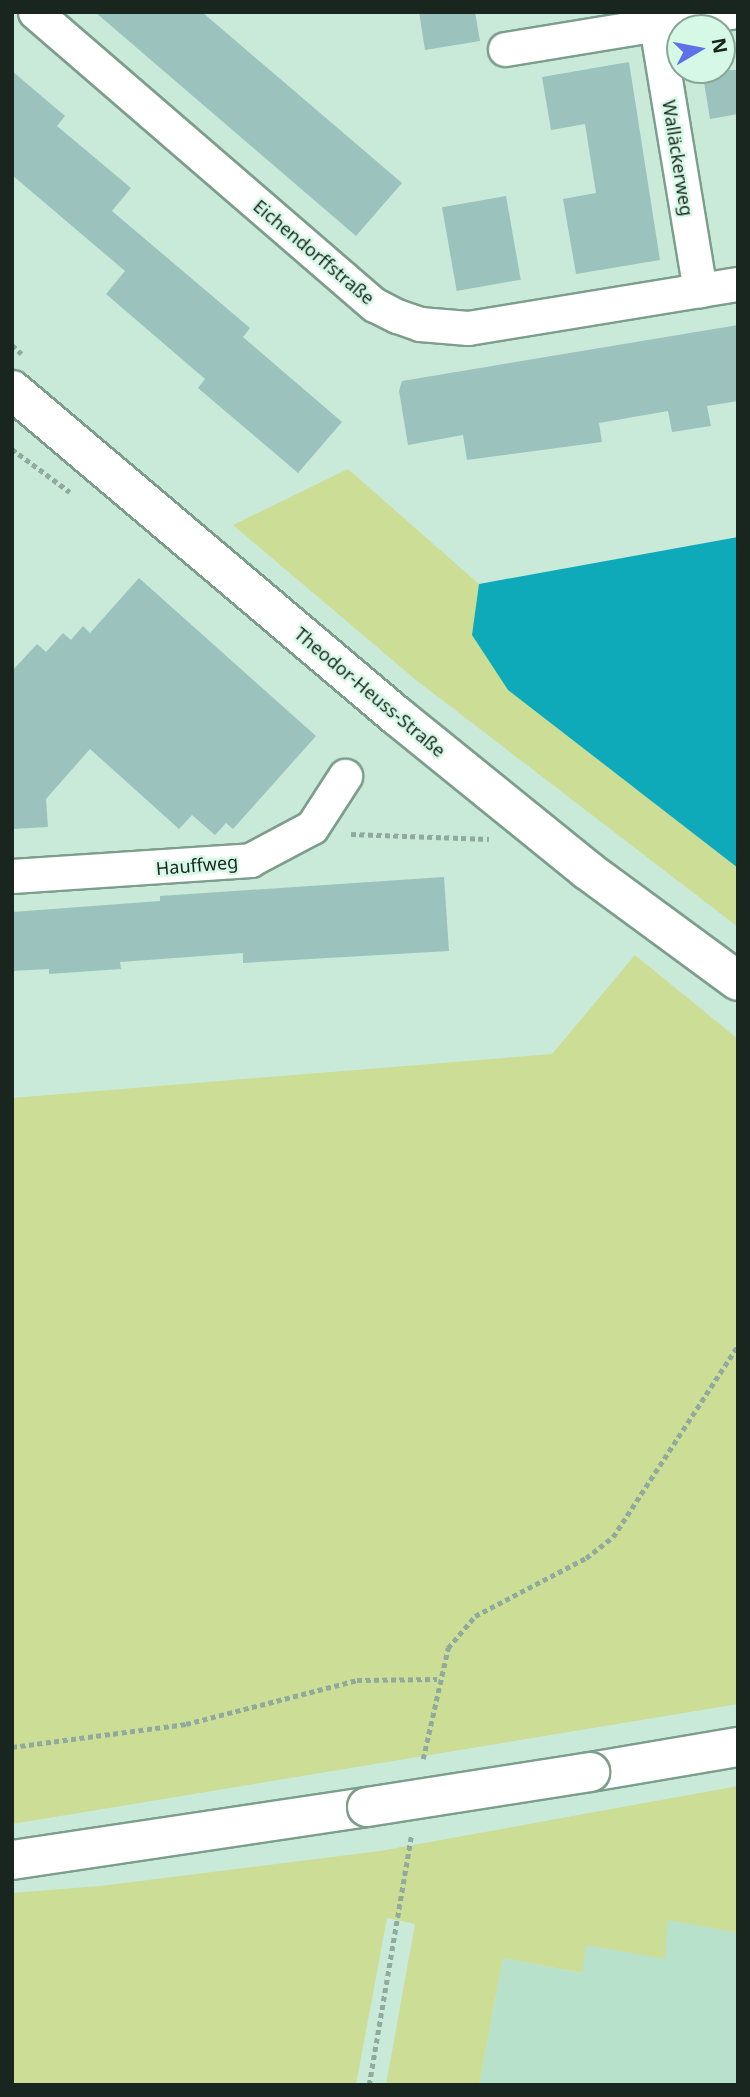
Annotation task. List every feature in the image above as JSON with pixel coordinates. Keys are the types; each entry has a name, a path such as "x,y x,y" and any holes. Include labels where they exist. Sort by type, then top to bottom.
{"street":[{"name":"Eichendorffstraße","path":"35,12 375,305 397,317 420,324 468,328 738,284"},
{"path":"505,49 731,12"},
{"name":"Walläckerweg","path":"656,25 700,290"},
{"name":"Theodor-Heuss-Straße","path":"12,390 397,716 587,870 738,981"},
{"path":"312,827 345,776"},
{"name":"Hauffweg","path":"12,876 235,863 312,827"},
{"path":"12,1860 731,1749"}],"path":[{"path":"312,827 330,833 493,839"},
{"path":"422,1764 438,1679 447,1648 475,1616 586,1558 613,1537 738,1345"},
{"path":"12,1747 186,1724 357,1680 438,1679"},
{"path":"369,2085 413,1828"}],"shaded area":[{"path":"668,1919 738,1933 738,2085 479,2085 503,1958 581,1973 585,1945"}],"green space":[{"path":"348,469 479,584 473,635 508,690 738,868 738,927 416,680 233,525"},
{"path":"635,955 738,1039 738,1704 12,1824 12,1098 552,1054"},
{"path":"738,1786 738,1933 668,1920 665,1959 586,1945 582,1973 503,1958 479,2085 386,2085 415,1924 387,1918 356,2085 12,2085 12,1893 100,1886 380,1851"}],"water":[{"path":"738,537 738,868 508,690 472,635 479,584"}],"building":[{"path":"95,12 202,12 402,183 356,236"},
{"path":"419,12 475,12 480,41 425,50"},
{"path":"629,62 660,260 576,274 563,199 596,193 585,124 551,130 542,77"},
{"path":"738,70 738,114 710,119 704,84 736,84"},
{"path":"12,71 65,116 57,126 131,188 112,211 250,328 243,337 342,422 298,473 198,388 205,379 106,294 125,271 12,175"},
{"path":"506,196 521,280 457,291 442,207"},
{"path":"738,325 738,401 707,406 711,426 672,432 668,411 599,423 602,442 467,460 463,435 408,445 399,391 402,381"},
{"path":"139,578 316,736 233,829 226,823 215,835 192,815 179,829 90,749 46,799 48,827 12,829 12,671 37,644 46,652 63,633 71,640 83,626 90,633"},
{"path":"444,877 449,951 243,963 243,953 120,962 121,969 49,974 49,969 12,971 12,912 160,901 160,896"}]}
